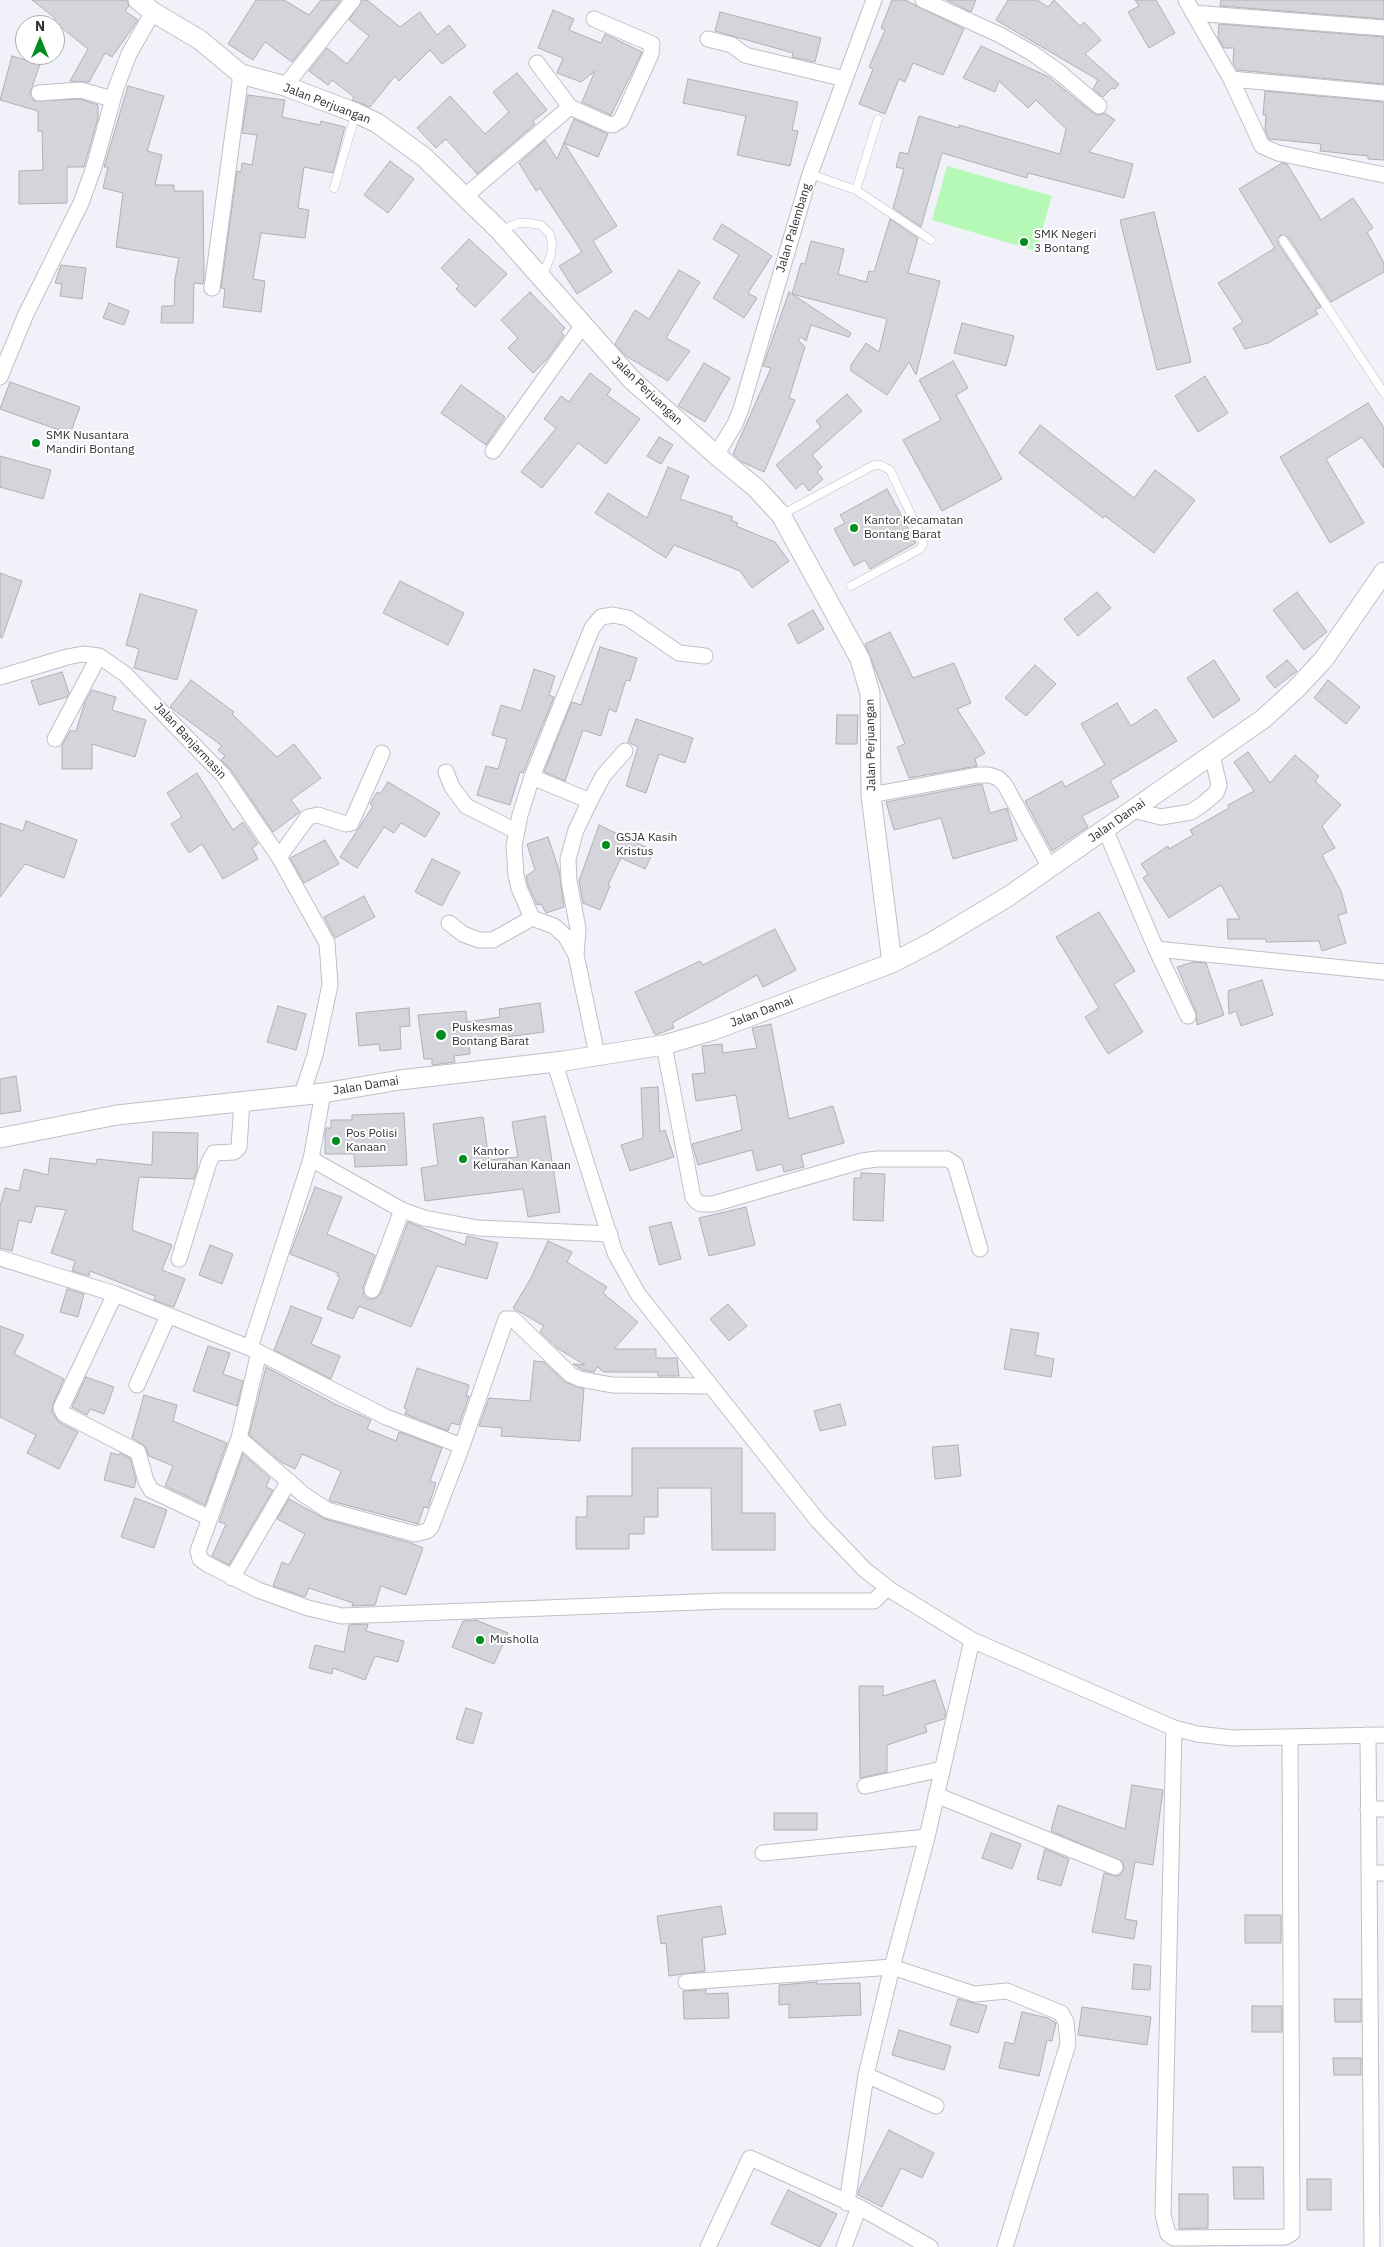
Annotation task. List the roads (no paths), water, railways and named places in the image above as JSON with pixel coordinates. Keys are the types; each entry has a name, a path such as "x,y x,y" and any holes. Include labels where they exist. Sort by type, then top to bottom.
{"street":[{"name":"Jalan Perjuangan","path":"138,0 200,40 241,74 285,86 356,113 398,137 424,157 500,231 632,380 756,488 781,515 860,659 870,693 871,794 892,963"},
{"path":"285,86 353,0"},
{"name":"Jalan Palembang","path":"716,455 735,424 741,409 810,174 874,0"},
{"path":"924,0 1000,35 1032,53 1099,106"},
{"path":"1189,7 1384,28"},
{"path":"1189,7 1231,80 1262,146 1278,153 1384,175"},
{"path":"0,377 26,314 87,186 112,99 129,54 154,12"},
{"path":"537,63 570,107 608,124 618,123 652,54 652,44 594,19"},
{"path":"708,39 732,45 745,55 845,79"},
{"path":"212,288 241,74"},
{"path":"1231,80 1384,93"},
{"path":"39,93 81,90 112,99"},
{"path":"464,197 570,107"},
{"path":"494,451 583,325"},
{"name":"Jalan Damai","path":"0,1138 117,1115 323,1093 400,1080 574,1059 664,1045 711,1031 892,963 966,923 1050,868 1262,719 1319,665 1384,572"},
{"path":"576,954 566,937 554,926 532,918 516,875 516,831 532,777 592,628 601,617 613,615 628,618 679,653 705,656"},
{"path":"0,677 67,657 83,654 99,656 55,739"},
{"name":"Jalan Banjarmasin","path":"99,656 125,674 223,775 279,857 320,927 327,943 330,985 315,1055 302,1094"},
{"path":"625,751 604,776 590,801 576,830 568,859 569,881 578,929 574,1059 615,1253 638,1294 818,1521 865,1570 887,1588 972,1640 1174,1728 1214,1737 1384,1735"},
{"path":"279,857 308,817 318,815 346,824 351,823 382,754"},
{"path":"1133,810 1161,817 1190,812 1203,804 1216,793 1219,785 1218,774 1212,755"},
{"path":"446,772 452,787 466,806 516,831"},
{"path":"871,794 978,775 998,778 1006,786 1050,868"},
{"path":"532,777 590,801"},
{"path":"1105,829 1156,949 1188,1016"},
{"path":"449,922 463,934 479,940 494,940 532,918"},
{"path":"1156,949 1384,972"},
{"path":"664,1045 693,1197 696,1201 701,1204 713,1204 877,1158 946,1159 955,1164 980,1249"},
{"path":"323,1093 310,1160 255,1350 239,1438 198,1551 200,1559 232,1578 308,1608 342,1616 722,1601 874,1601 887,1588"},
{"path":"179,1259 209,1162 214,1153 234,1152 239,1147 242,1102"},
{"path":"310,1160 402,1210 424,1218 478,1228 610,1234"},
{"path":"372,1290 402,1210"},
{"path":"0,1258 116,1294 255,1350 386,1417 462,1446"},
{"path":"116,1294 61,1408 64,1414 138,1452 146,1481 151,1490 210,1518"},
{"path":"137,1385 168,1316"},
{"path":"239,1438 303,1494 327,1510 407,1534 422,1533 431,1527 462,1446 506,1318 513,1319 571,1375 580,1380 612,1385 710,1386"},
{"path":"232,1578 289,1481"},
{"path":"844,2247 853,2205 866,2075 892,1966 927,1837 972,1640"},
{"path":"1174,1728 1164,2100 1163,2215 1167,2240 1174,2238 1285,2237 1292,2233 1290,1737"},
{"path":"1368,1735 1368,1809 1376,1873 1377,1947 1372,2247"},
{"path":"865,1786 942,1769"},
{"path":"936,1794 1115,1867"},
{"path":"1368,1809 1384,1809"},
{"path":"763,1853 927,1837"},
{"path":"686,1982 892,1966 974,1994 1007,1991 1061,2013 1066,2022 1068,2044 1005,2247"},
{"path":"866,2075 936,2106"},
{"path":"708,2247 750,2158 853,2205 930,2247"}],"lane":[{"path":"334,188 356,113"},
{"path":"856,190 878,119"},
{"path":"810,174 856,190 931,240"},
{"path":"500,231 528,222 541,225 550,234 551,254 542,278"},
{"path":"1283,240 1384,392"},
{"path":"781,515 874,465 880,465 890,470 922,544 920,548 851,586"}],"place":[{"name":"SMK Negeri 3 Bontang","path":"1024,242"},
{"name":"SMK Nusantara Mandiri Bontang","path":"36,443"},
{"name":"Kantor Kecamatan Bontang Barat","path":"854,528"},
{"name":"GSJA Kasih Kristus","path":"606,845"},
{"name":"Puskesmas Bontang Barat","path":"441,1035"},
{"name":"Pos Polisi Kanaan","path":"336,1141"},
{"name":"Kantor Kelurahan Kanaan","path":"463,1159"},
{"name":"Musholla","path":"480,1640"}]}
